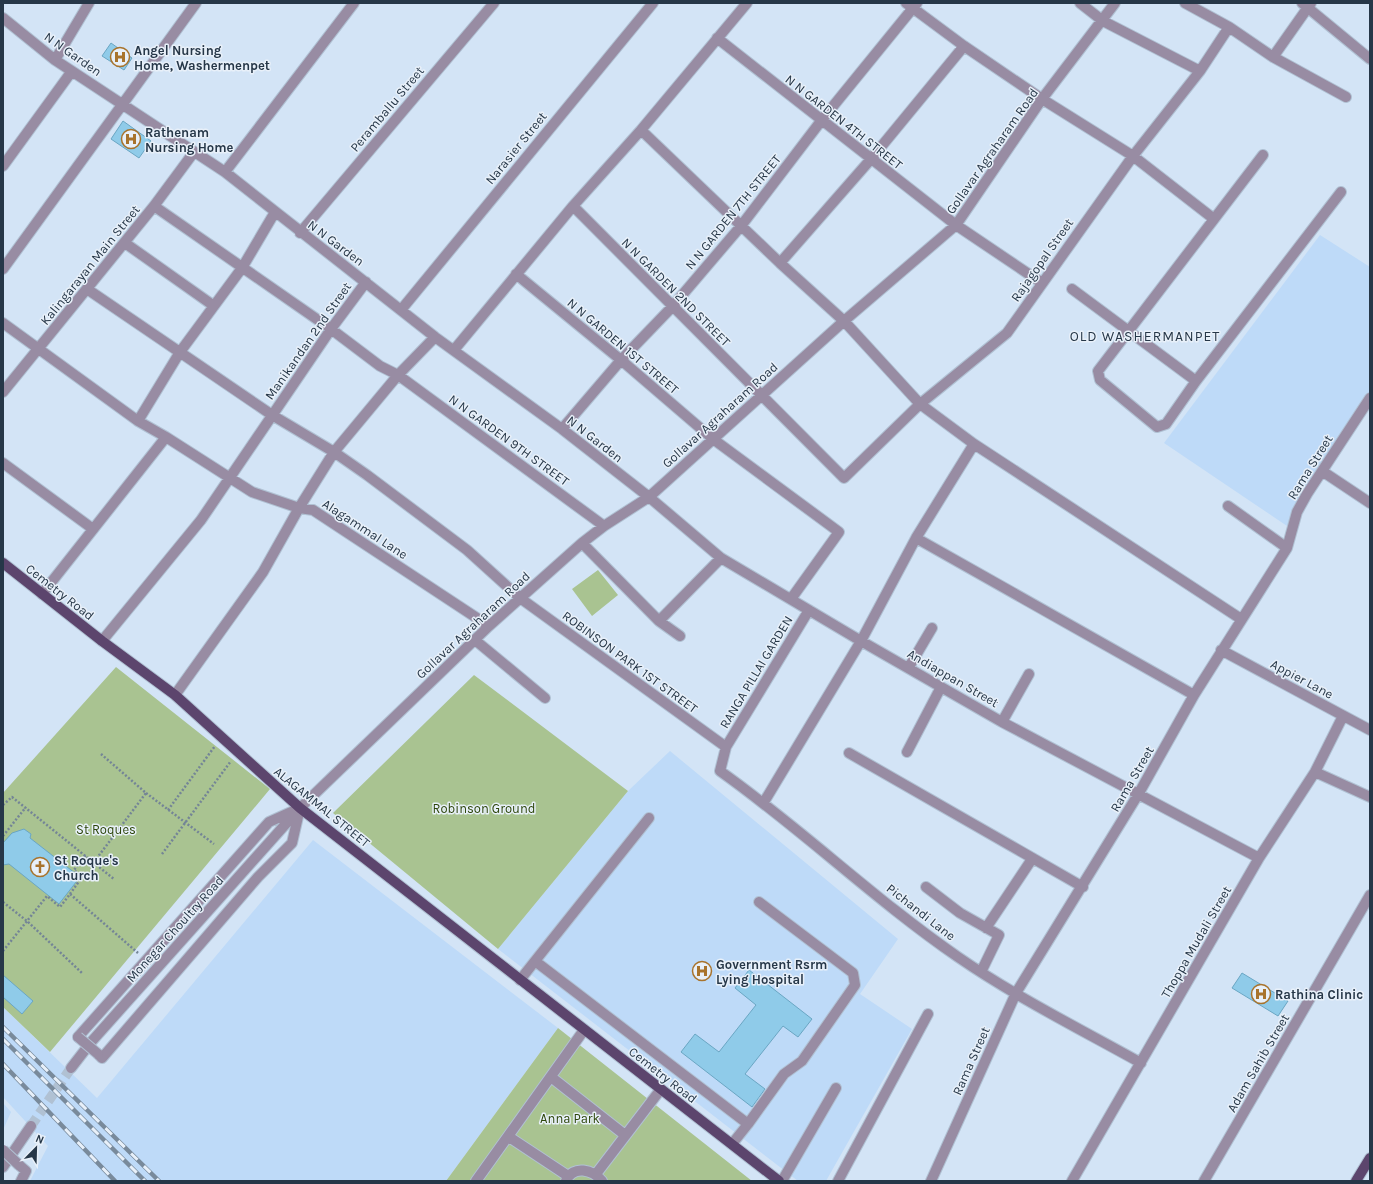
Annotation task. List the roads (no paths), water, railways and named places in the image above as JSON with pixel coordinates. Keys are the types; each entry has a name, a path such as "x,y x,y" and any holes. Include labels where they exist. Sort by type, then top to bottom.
{"main road":[{"name":"Cemetry Road","path":"3,563 102,641"},
{"name":"ALAGAMMAL STREET","path":"102,641 175,695 300,808 531,989"},
{"name":"Cemetry Road","path":"531,989 779,1181"},
{"path":"1356,1181 1370,1158"}],"street":[{"path":"55,60 89,3"},
{"path":"3,269 196,3"},
{"path":"226,172 354,3"},
{"name":"Peramballu Street","path":"300,233 494,3"},
{"name":"Narasier Street","path":"401,310 653,3"},
{"path":"454,350 573,206 641,130 747,3"},
{"path":"1080,3 1103,21 1200,71"},
{"name":"Gollavar Agraharam Road","path":"300,808 474,640 520,598 582,543 604,526 648,497 844,321 956,225 1042,99 1103,21 1115,3"},
{"path":"1185,3 1229,27 1272,56 1346,98"},
{"path":"1272,56 1307,4 1370,59"},
{"path":"912,5 964,46 1042,99 1134,156 1214,219"},
{"name":"N N GARDEN 7TH STREET","path":"562,430 621,360 672,306 741,226 912,5"},
{"name":"N N Garden","path":"3,18 55,60 226,172 300,233 366,282 435,337 562,430 648,497"},
{"name":"Rajagopal Street","path":"844,478 920,404 1007,333 1134,156 1200,71 1229,27"},
{"name":"N N GARDEN 4TH STREET","path":"717,38 821,121 956,225 1042,283"},
{"path":"780,263 871,159 964,46"},
{"path":"3,166 72,71"},
{"path":"641,130 780,263 844,321 920,404 974,444 1241,619"},
{"name":"Kalingarayan Main Street","path":"3,392 125,243 194,152"},
{"path":"1263,155 1098,371 1100,380 1157,426 1166,424 1196,381 1341,192"},
{"name":"N N GARDEN 9TH STREET","path":"154,206 331,329 370,360 398,375 604,526"},
{"name":"N N GARDEN 2ND STREET","path":"573,206 844,478"},
{"path":"138,421 180,352 242,268 275,212"},
{"path":"125,243 214,306"},
{"name":"N N GARDEN 1ST STREET","path":"516,274 714,439 839,532 791,599"},
{"name":"Manikandan 2nd Street","path":"102,641 201,520 331,329 366,282"},
{"name":"ROBINSON PARK 1ST STREET","path":"87,289 272,415 334,452 467,550 520,598 726,748"},
{"path":"1072,289 1196,381"},
{"name":"Alagammal Lane","path":"3,323 38,350 138,421 166,437 252,492 298,508 313,510 489,626"},
{"path":"175,695 263,572 298,508 334,452 398,375 435,337"},
{"name":"Rama Street","path":"930,1181 1016,993 1139,793 1194,694 1287,548 1297,512 1370,398"},
{"path":"42,594 166,437"},
{"path":"764,802 861,641 916,538 974,444"},
{"path":"3,463 93,530"},
{"path":"1322,471 1370,503"},
{"name":"Andiappan Street","path":"648,497 721,558 861,641 909,667 1002,722 1139,793 1259,858"},
{"path":"1228,506 1287,548"},
{"path":"916,538 1194,694"},
{"path":"582,543 658,621 680,636"},
{"path":"658,621 721,558"},
{"name":"RANGA PILLAI GARDEN","path":"726,748 809,610"},
{"path":"909,667 932,628"},
{"path":"474,640 545,698"},
{"name":"Appier Lane","path":"1222,650 1370,730"},
{"path":"1002,722 1029,674"},
{"path":"906,752 941,687"},
{"name":"Thoppa Mudali Street","path":"1072,1181 1259,858 1315,772 1343,716"},
{"name":"Pichandi Lane","path":"726,748 720,771 764,802 914,924 981,972 1141,1063"},
{"path":"849,753 1032,859 1083,886"},
{"path":"1315,772 1370,797"},
{"path":"300,808 292,843 258,877 102,1058 78,1037 269,822 300,808"},
{"name":"Monegar Choultry Road","path":"71,1068 92,1041 300,808"},
{"path":"520,980 649,818"},
{"path":"986,928 1032,859"},
{"path":"926,887 960,913 999,935 981,972"},
{"name":"Adam Sahib Street","path":"1204,1181 1370,895"},
{"path":"732,1144 784,1074 802,1061 855,985 853,973 759,902"},
{"path":"535,961 748,1124"},
{"path":"838,1181 928,1014"},
{"path":"476,1181 509,1137 584,1030"},
{"path":"551,1078 625,1136"},
{"path":"782,1181 836,1088"},
{"path":"509,1137 567,1179 578,1170 599,1178 625,1136 661,1089"},
{"path":"3,1167 31,1126"},
{"path":"3,1150 26,1171 21,1181"}],"tunnel":[{"path":"31,1126 71,1068"}],"railway":[{"path":"3,1027 159,1181"},
{"path":"3,1039 145,1181"},
{"path":"3,1064 115,1181"}],"place":[{"name":"Angel Nursing Home, Washermenpet","path":"120,57"},
{"name":"Rathenam Nursing Home","path":"131,139"},
{"name":"St Roque's Church","path":"40,867"},
{"name":"Government Rsrm Lying Hospital","path":"702,971"},
{"name":"Rathina Clinic","path":"1261,994"}],"district":[{"name":"OLD WASHERMANPET","path":"1145,336"}],"park label":[{"name":"Robinson Ground","path":"484,808"},
{"name":"St Roques","path":"106,829"},
{"name":"Anna Park","path":"570,1118"}]}
